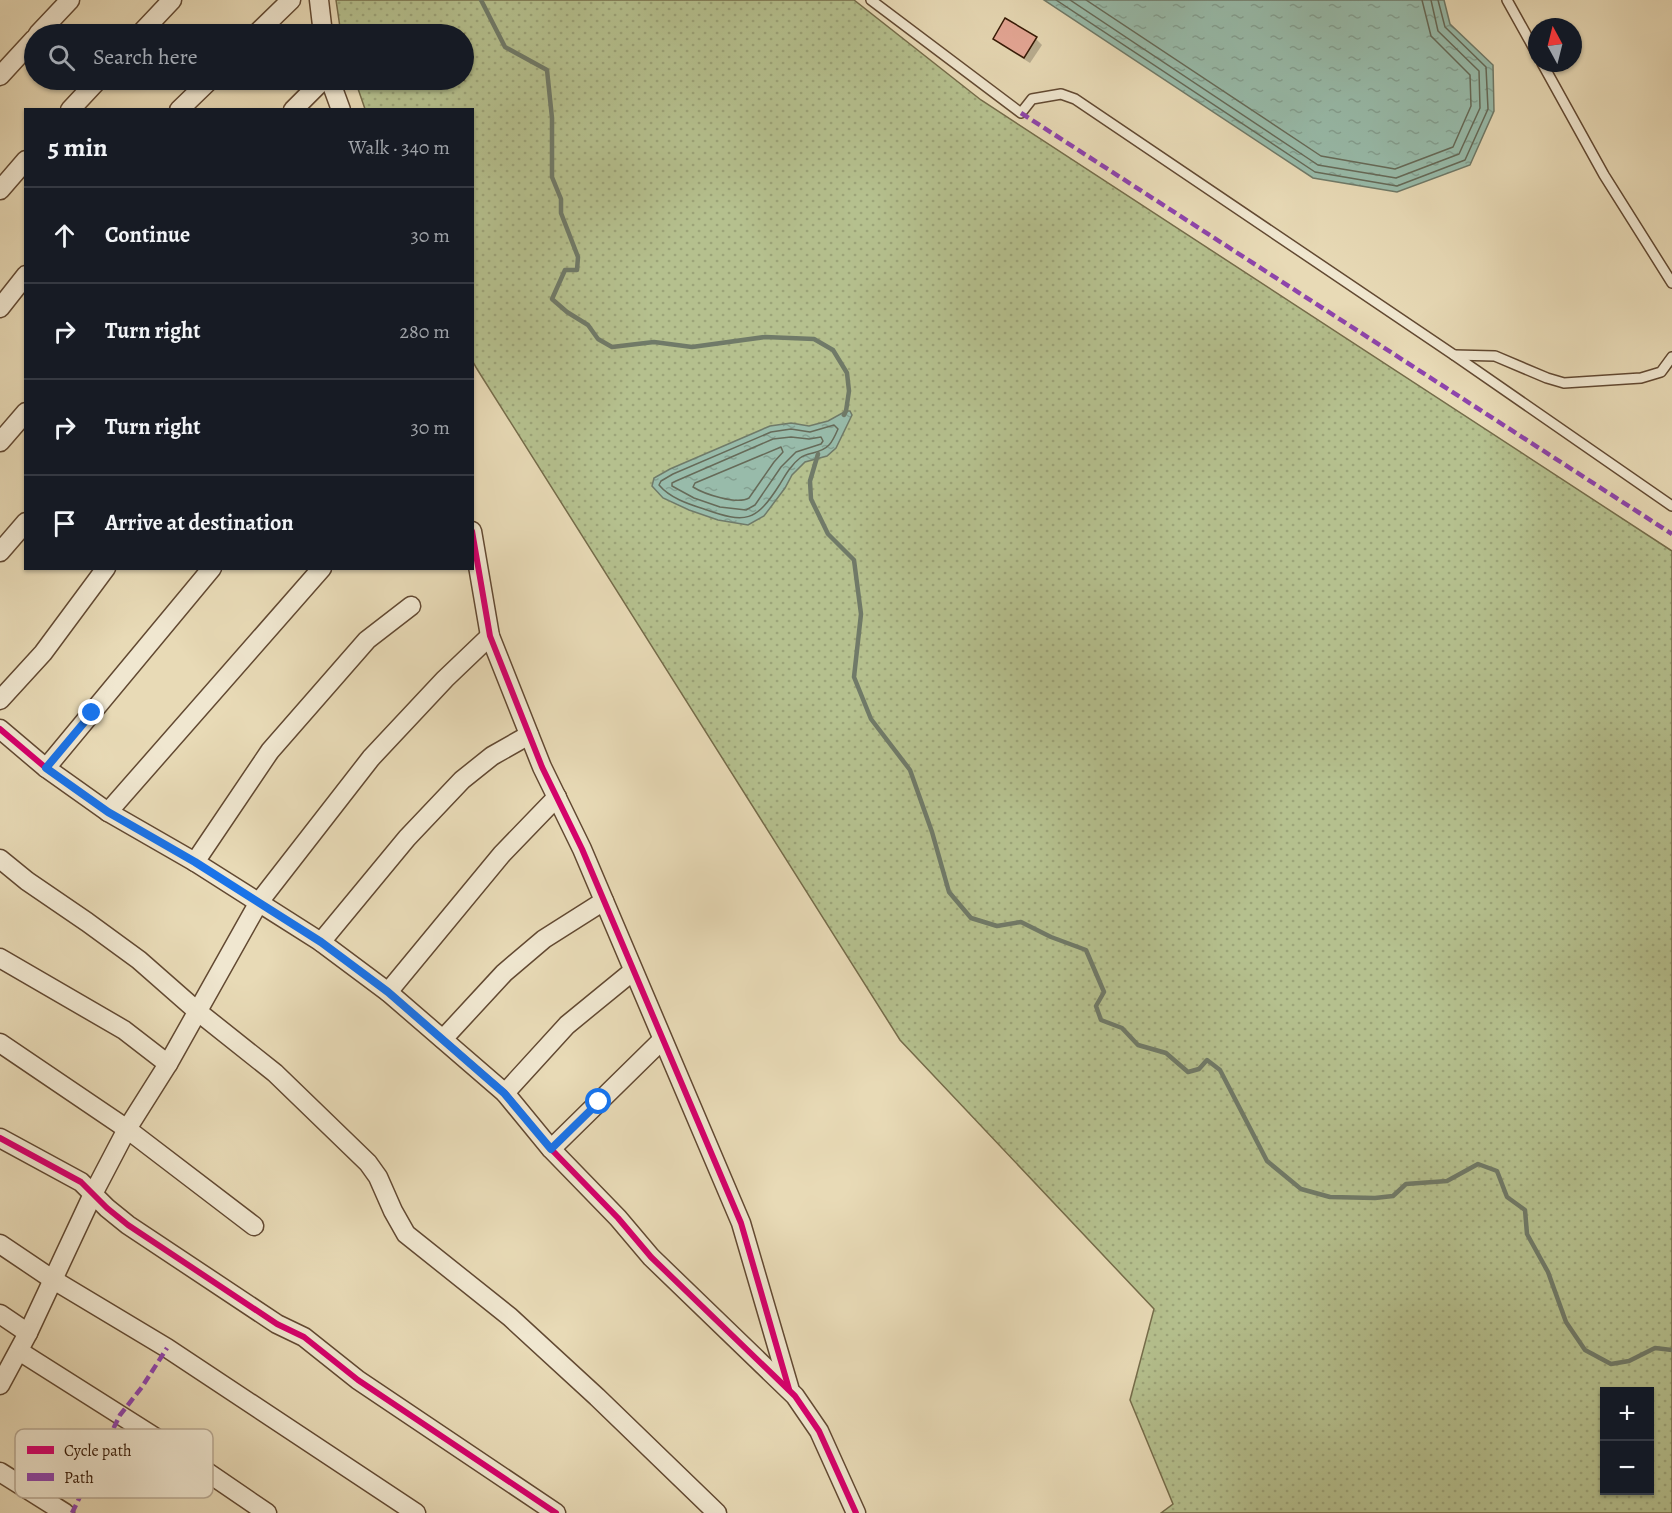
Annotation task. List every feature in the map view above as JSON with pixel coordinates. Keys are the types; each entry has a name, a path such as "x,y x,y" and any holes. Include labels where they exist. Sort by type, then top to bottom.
{"street":[{"path":"47,24 70,0"},
{"path":"149,24 172,0"},
{"path":"266,24 291,0"},
{"path":"319,0 322,24"},
{"path":"0,76 24,50"},
{"path":"72,108 89,90"},
{"path":"181,108 200,90"},
{"path":"295,108 313,90"},
{"path":"334,90 341,108"},
{"path":"0,190 24,162"},
{"path":"0,308 24,278"},
{"path":"0,442 24,414"},
{"path":"0,552 24,524"},
{"path":"474,543 490,636 529,735 604,901 741,1223 789,1389"},
{"path":"0,700 43,653 105,570"},
{"path":"46,768 210,570"},
{"path":"108,812 320,570"},
{"path":"195,862 270,751 368,640 411,606"},
{"path":"0,1385 19,1351 93,1194 259,902 371,758 445,679 490,636"},
{"path":"0,729 46,768 108,812 195,862 321,942 388,992 504,1093 551,1149 618,1218 651,1257 789,1389 819,1431 856,1513"},
{"path":"321,942 407,838 462,780 492,756 529,735"},
{"path":"388,992 502,854 557,797"},
{"path":"0,859 27,881 139,960 197,1011 275,1073 368,1163 378,1177 406,1234 510,1317 717,1513"},
{"path":"443,1039 504,973 544,939 604,901"},
{"path":"0,958 124,1030 168,1064"},
{"path":"504,1093 567,1025 633,971"},
{"path":"551,1149 662,1040"},
{"path":"0,1043 128,1129 254,1226"},
{"path":"0,1138 81,1182 128,1225 277,1324 304,1337 358,1380 556,1513"},
{"path":"0,1244 52,1279 167,1348 416,1513"},
{"path":"0,1314 28,1332"},
{"path":"19,1351 142,1429"},
{"path":"0,1472 15,1481"},
{"path":"213,1476 267,1513"},
{"path":"41,1498 65,1513"}],"lane":[{"path":"871,0 1021,114 1032,99 1061,94 1076,99 1454,354 1672,506"},
{"path":"1507,0 1528,38"},
{"path":"1547,72 1604,175 1672,283"},
{"path":"1454,354 1495,356 1564,383 1641,378 1661,372 1672,357"}],"green space":[{"path":"336,0 854,0 981,100 1672,551 1672,1513 1161,1513 1173,1504 1130,1400 1154,1309 900,1040 474,364 474,108 365,108 358,90 474,90 474,24 340,24"}],"water":[{"path":"1044,0 1444,0 1450,24 1493,65 1494,111 1470,165 1397,192 1313,178"},
{"path":"850,411 852,415 836,448 827,456 805,462 792,475 764,516 748,525 718,520 689,510 663,498 652,486 654,478 670,469 770,426 791,423 809,426 828,421"}],"building":[{"path":"1005,18 1037,37 1024,58 993,39"}],"waterway":[{"path":"481,0 505,47 547,70 552,118 552,177 561,199 561,213 578,257 577,270 565,270 552,299 588,325 598,339 612,347 654,342 692,347 765,337 814,339 833,350 847,373 849,391 844,415"},
{"path":"818,454 810,481 811,499 828,534 854,560 861,614 854,677 871,719 910,770 932,832 949,892 971,918 997,926 1021,922 1051,937 1086,950 1104,992 1096,1006 1101,1020 1122,1028 1138,1045 1166,1053 1188,1072 1199,1069 1207,1060 1220,1070 1267,1161 1301,1189 1330,1197 1375,1198 1393,1196 1406,1184 1447,1181 1478,1164 1497,1171 1507,1197 1525,1210 1527,1234 1548,1272 1566,1322 1585,1350 1611,1364 1629,1361 1655,1348 1672,1350"}],"marked path":[{"path":"1021,113 1672,534"},
{"path":"113,1429 120,1415 142,1387 167,1348"},
{"path":"72,1513 79,1498"}],"cycle path":[{"path":"474,543 490,636 542,767 582,849 741,1223 789,1389"},
{"path":"0,729 46,768 108,812 195,862 321,942 388,992 505,1093 551,1149 618,1218 651,1257 795,1396 819,1431 856,1513"},
{"path":"0,1138 81,1182 128,1225 277,1324 304,1337 358,1380 556,1513"}],"route":[{"path":"92,713 46,768 108,812 195,862 321,942 388,992 504,1093 551,1149 599,1102"}]}
